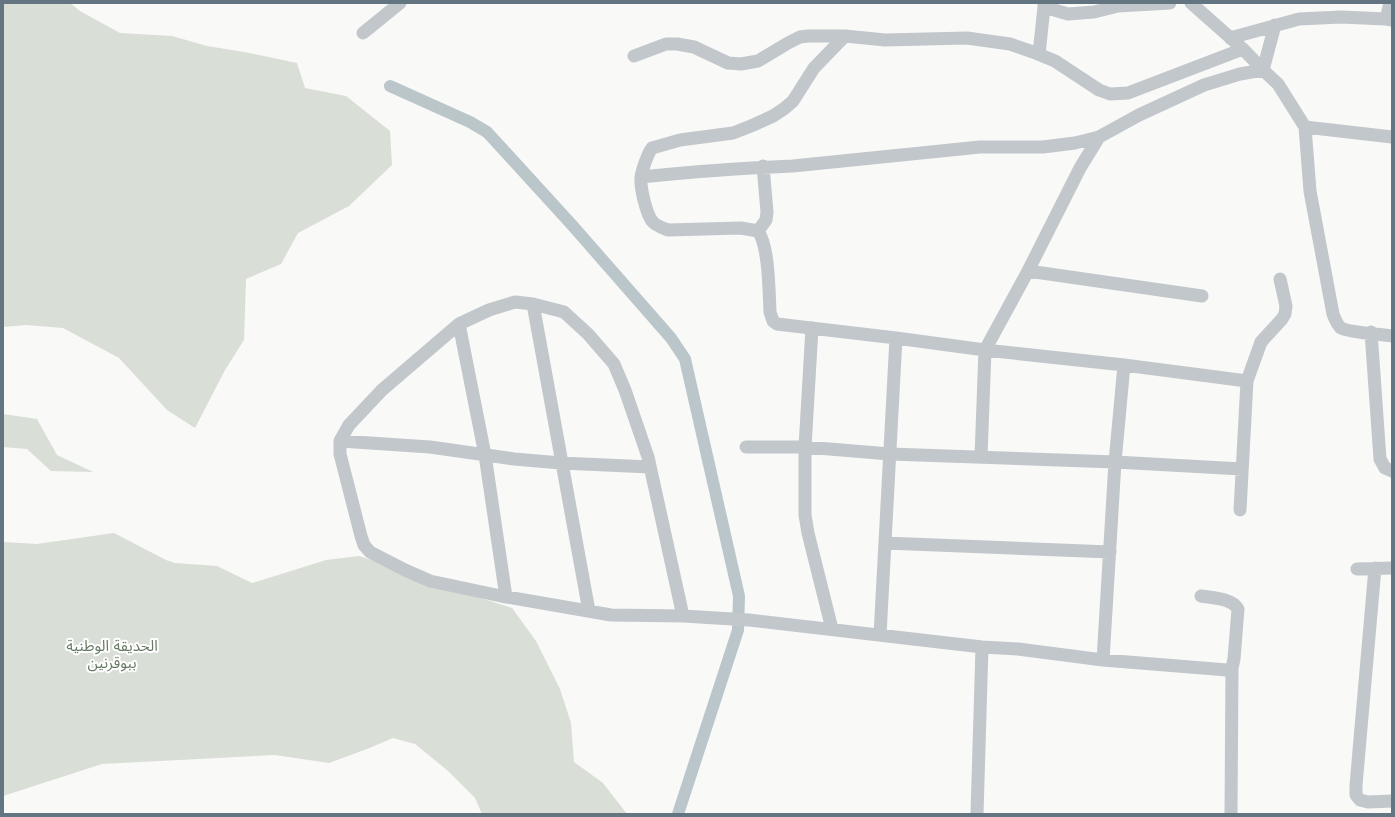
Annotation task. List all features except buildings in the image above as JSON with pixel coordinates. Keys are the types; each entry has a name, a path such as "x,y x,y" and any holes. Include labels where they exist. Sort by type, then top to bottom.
{"street":[{"path":"363,33 400,3"},
{"path":"1038,54 1044,5 1068,14 1094,12 1118,4 1170,3"},
{"path":"1191,3 1243,49 1278,84 1305,127 1310,191 1333,314 1336,322 1341,327 1352,331 1371,332 1392,336"},
{"path":"1230,38 1299,19 1341,17 1389,20 1390,3"},
{"path":"1263,70 1275,25"},
{"path":"634,56 666,44 677,44 694,46 728,63 750,63 758,61 800,37 808,36 845,36 885,40 967,38 1010,44 1038,54 1055,62 1099,90 1110,94 1119,95 1128,93 1243,49"},
{"path":"845,36 814,68 793,101 785,108 762,121 733,133 680,140 654,146 650,150 641,177 642,192 652,222 659,227 668,230 741,228 758,231 762,237 765,251 770,312 773,321 777,324 1247,381"},
{"path":"641,177 763,166 793,166 980,147 1043,147 1075,143 1099,136 1204,85 1240,74 1263,70"},
{"path":"1305,127 1392,137"},
{"path":"981,458 985,350 1028,271 1080,168 1099,136"},
{"path":"758,231 766,220 767,212 763,166"},
{"path":"1028,271 1202,296"},
{"path":"1240,510 1247,381 1261,342 1285,314 1286,306 1280,279"},
{"path":"683,616 648,456 625,390 614,364 588,334 564,312 533,304 515,302 490,310 459,324 382,390 349,425 340,441 340,454 364,545 370,552 387,562 430,581 506,597 611,615 683,616 749,620 982,647 1018,649 1102,660 1227,670 1232,668"},
{"path":"533,304 589,611"},
{"path":"459,324 485,454 506,597"},
{"path":"812,328 806,447 805,515 808,533 832,629"},
{"path":"1371,332 1380,459 1385,468 1392,471"},
{"path":"880,635 896,338"},
{"path":"1102,660 1115,462 1124,365"},
{"path":"340,441 430,447 561,463 650,467"},
{"path":"746,447 806,447 890,454 1115,462 1242,469"},
{"path":"885,543 1110,552"},
{"path":"1375,568 1356,795 1360,800 1368,802 1392,801"},
{"path":"1357,569 1392,568"},
{"path":"1201,596 1230,602 1235,604 1238,609 1232,668 1231,814"},
{"path":"977,814 982,647"}],"green space":[{"path":"3,3 70,3 80,11 120,33 172,36 207,46 297,63 305,88 346,96 390,131 392,165 349,206 298,233 281,264 246,279 244,340 225,370 195,428 167,410 119,358 63,328 26,325 3,327"},
{"path":"3,414 37,419 57,455 93,472 51,471 27,449 3,447"},
{"name":"الحديقة الوطنية ببوقرنين","path":"114,533 166,560 175,563 217,566 252,583 326,560 359,556 390,566 425,586 465,593 512,608 536,641 560,689 571,723 574,762 603,783 627,814 482,814 475,798 447,770 415,744 393,738 329,763 275,755 102,764 3,796 3,542 37,544"}],"waterway":[{"path":"390,86 470,122 487,132 572,225 671,338 685,359 739,596 738,630 678,814"}]}
